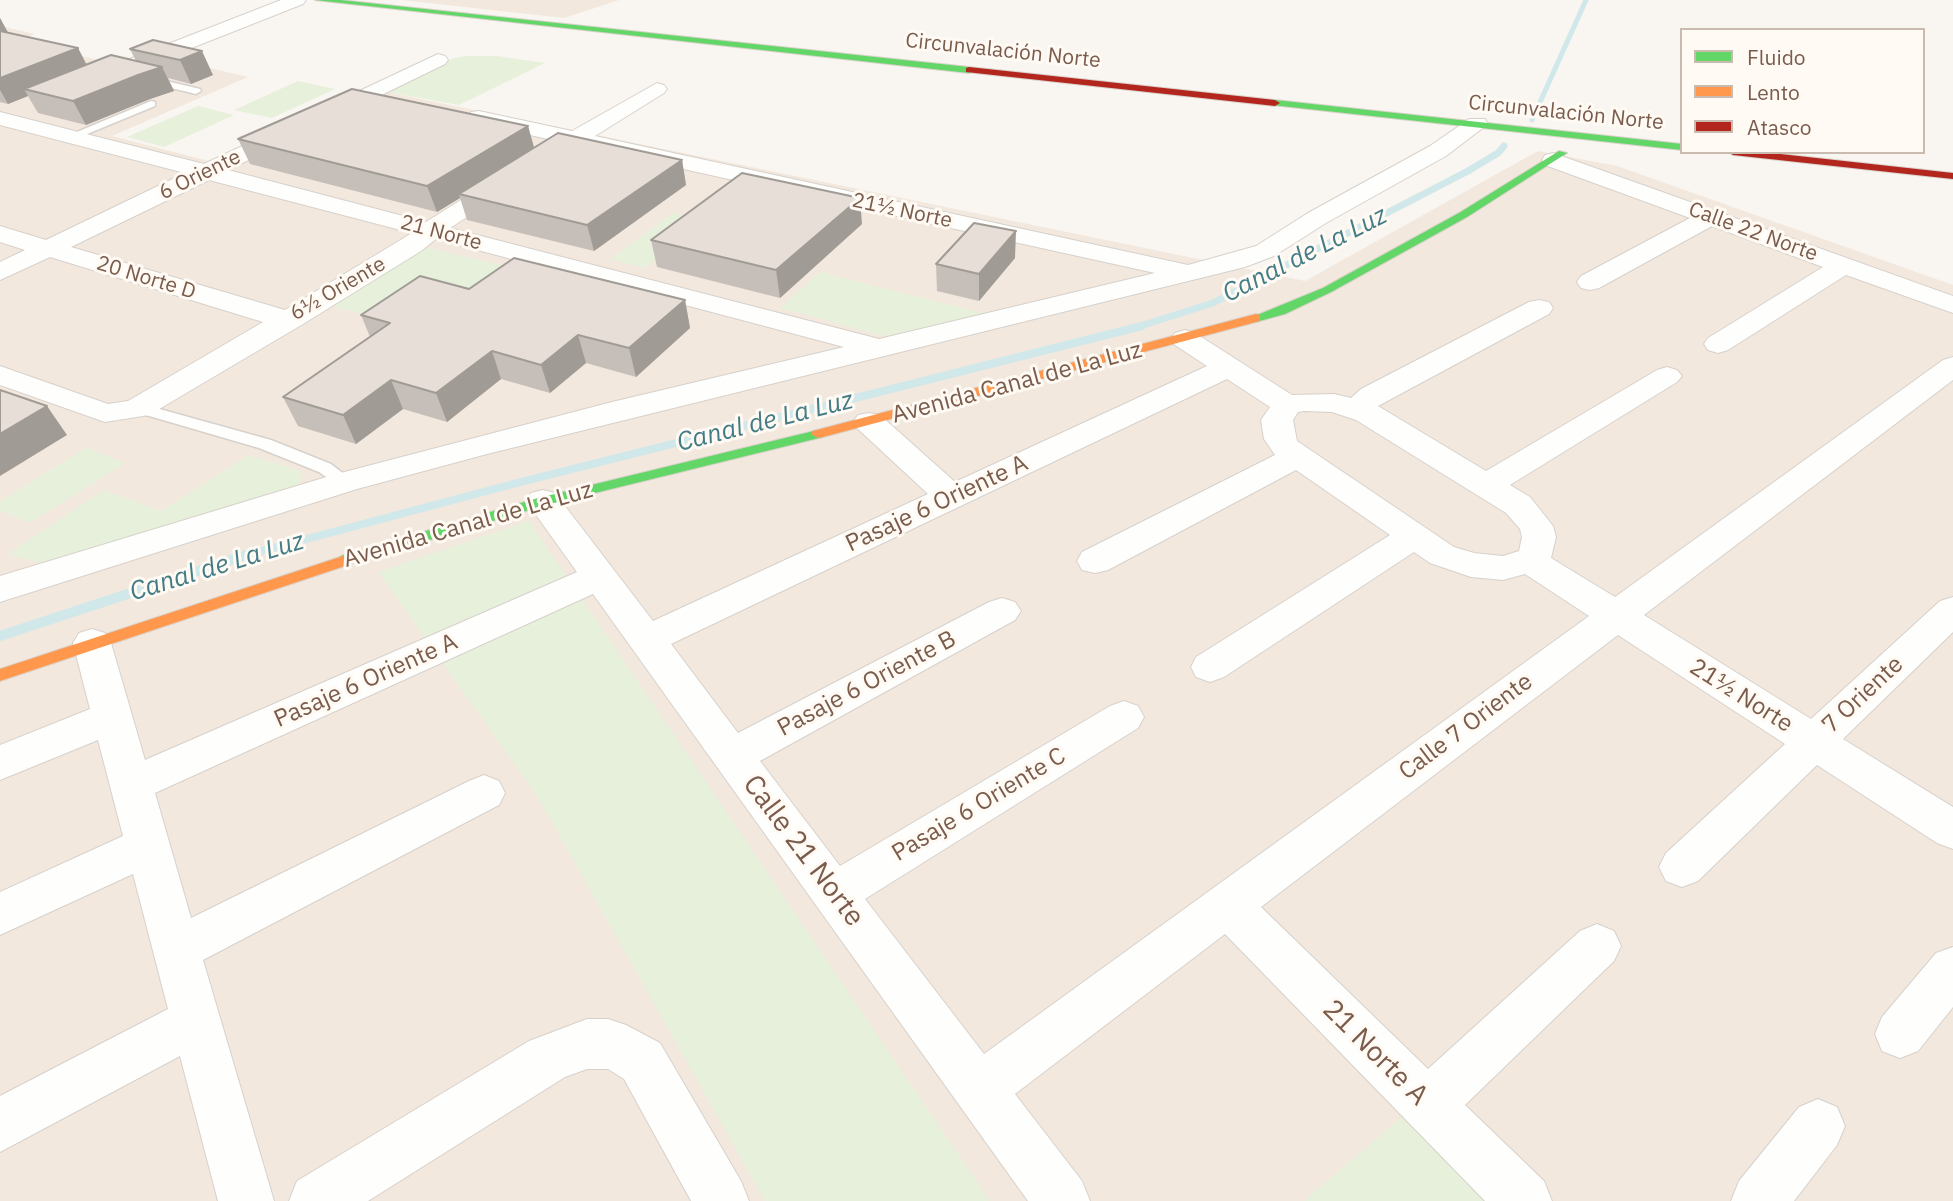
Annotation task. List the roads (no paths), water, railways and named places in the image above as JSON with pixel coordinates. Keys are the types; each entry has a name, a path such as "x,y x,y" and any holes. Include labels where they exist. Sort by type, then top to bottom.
{"main road":[{"name":"Circunvalación Norte","path":"319,0 1680,147"},
{"path":"1751,154 1953,176"},
{"name":"Avenida Canal de La Luz","path":"0,675 341,561 543,501 869,422 1250,321 1306,300 1501,193 1558,156"}],"street":[{"path":"122,73 297,0"},
{"name":"6 Oriente","path":"0,272 438,60"},
{"name":"6½ Oriente","path":"130,410 275,324 293,318 412,246 445,219 657,89"},
{"path":"369,93 408,102"},
{"path":"0,118 26,107"},
{"name":"21½ Norte","path":"460,113 1107,256 1189,271"},
{"name":"21 Norte","path":"0,118 882,348"},
{"path":"8,581 345,482 623,409 1236,261 1265,251 1317,218 1438,151 1478,124"},
{"name":"Calle 22 Norte","path":"1558,156 1712,217 1953,305"},
{"path":"1590,282 1712,217"},
{"name":"20 Norte D","path":"0,234 278,318 293,318"},
{"path":"1718,344 1844,265"},
{"path":"1358,409 1372,395 1539,308"},
{"path":"1185,339 1287,405 1322,402 1358,409 1518,505 1536,526 1539,546 1530,561 1503,568 1471,565 1443,555 1286,448 1276,430 1280,412 1287,405"},
{"name":"Calle 7 Oriente","path":"979,1089 1953,366"},
{"name":"Pasaje 6 Oriente A","path":"646,640 1228,367"},
{"path":"1,376 105,412 130,410"},
{"path":"1486,485 1667,376"},
{"path":"869,422 951,497"},
{"path":"1096,561 1296,457"},
{"name":"Calle 21 Norte","path":"543,501 1062,1201"},
{"path":"1210,667 1414,536"},
{"name":"21½ Norte","path":"1530,561 1953,830"},
{"name":"Pasaje 6 Oriente A","path":"132,784 599,577"},
{"name":"7 Oriente","path":"1682,867 1953,610"},
{"name":"Pasaje 6 Oriente B","path":"732,756 1002,611"},
{"path":"92,643 246,1201"},
{"path":"0,763 113,717"},
{"name":"Pasaje 6 Oriente C","path":"834,894 1124,717"},
{"path":"177,949 484,793"},
{"path":"0,914 149,845"},
{"name":"21 Norte A","path":"1227,904 1524,1201"},
{"path":"1428,1105 1597,946"},
{"path":"1900,1034 1953,969"},
{"path":"0,1125 196,1021"},
{"path":"317,1201 547,1059 577,1047 608,1044 626,1049 642,1061 721,1201"},
{"path":"1759,1201 1818,1126"}],"lane":[{"path":"122,73 196,91"},
{"path":"71,137 150,104"},
{"path":"130,410 265,444 325,468 345,482"}],"waterway":[{"name":"Canal de La Luz","path":"1532,120 1586,0"},
{"name":"Canal de La Luz","path":"1137,327 1213,303 1468,171 1498,153 1504,146"},
{"name":"Canal de La Luz","path":"243,556 513,484 1142,326"},
{"name":"Canal de La Luz","path":"0,636 249,554"}]}
